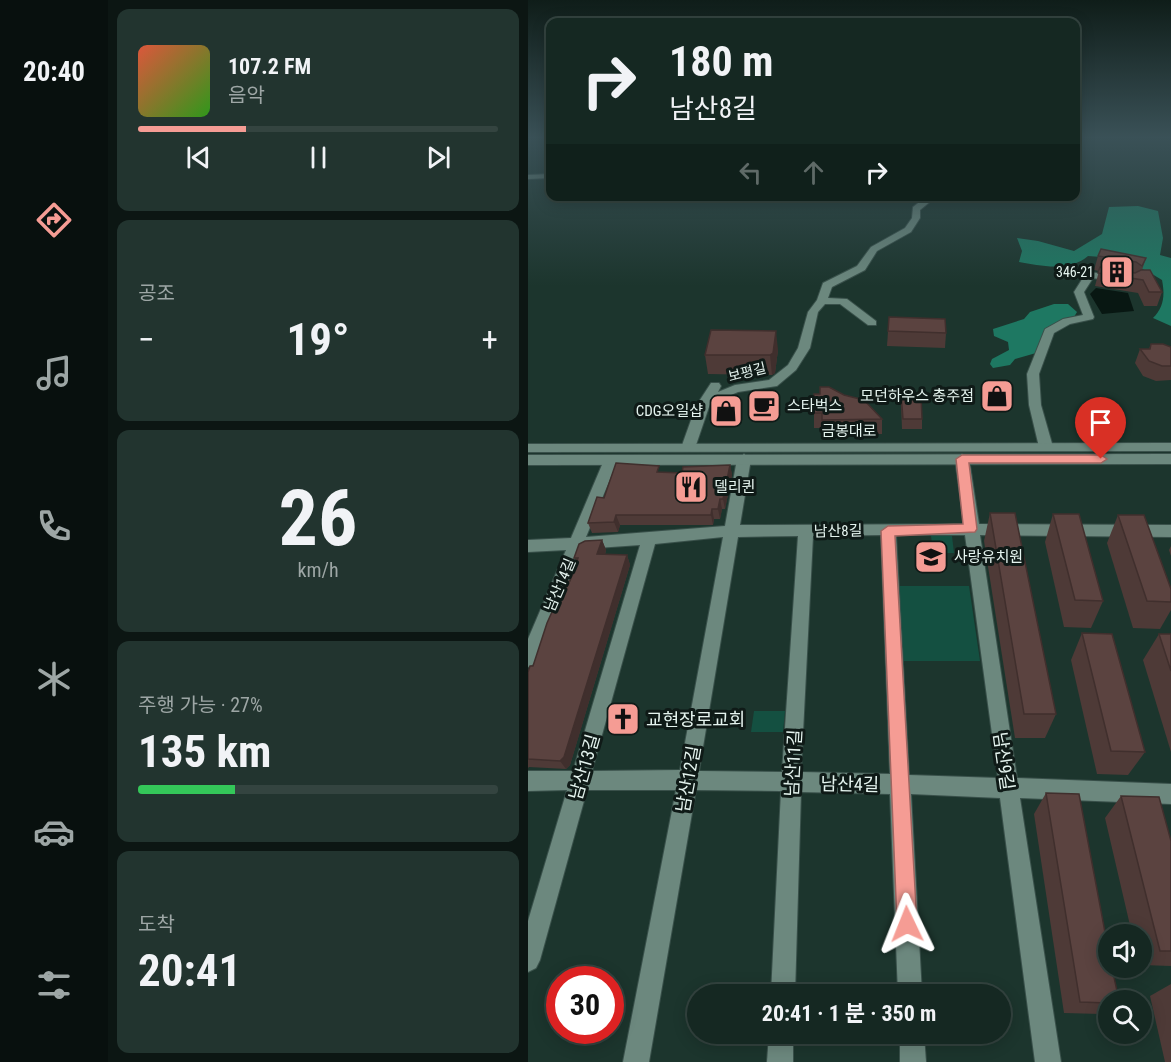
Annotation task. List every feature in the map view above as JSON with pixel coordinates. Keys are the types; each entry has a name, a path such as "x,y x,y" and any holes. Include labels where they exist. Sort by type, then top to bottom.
{"street":[{"name":"보평길","path":"705,401 735,389 773,383 792,367 804,348 813,312 822,301 827,285 861,268 874,249 908,230 916,218 916,210 927,201"},
{"path":"1047,447 1035,405 1033,374 1049,331 1067,321 1089,317 1079,292 1090,275 1131,281"},
{"path":"822,301 843,301 872,323"},
{"path":"688,448 705,401 715,386"},
{"name":"금봉대로","path":"528,448 1171,447"},
{"name":"남산12길","path":"636,1062 744,459"},
{"name":"남산9길","path":"962,459 970,529 1048,1062"},
{"name":"금봉대로","path":"528,460 1171,459"},
{"name":"남산14길","path":"528,659 578,544 611,460"},
{"name":"남산8길","path":"578,544 730,531 970,529 1171,531"},
{"path":"888,531 910,984"},
{"name":"남산11길","path":"783,984 791,783 806,532"},
{"name":"남산13길","path":"528,960 649,539"},
{"name":"남산14길","path":"528,546 578,544"},
{"name":"남산4길","path":"528,781 688,780 901,784 1171,794"},
{"path":"780,1062 781,1044"},
{"path":"912,1044 913,1062"}],"green space":[{"path":"1138,206 1158,211 1163,238 1160,255 1171,258 1171,326 1153,318 1163,300 1162,280 1136,266 1118,260 1088,256 1081,261 1064,266 1019,262 1022,251 1017,238 1074,251 1102,234 1109,207"},
{"path":"1054,304 1068,304 1077,312 1074,317 1048,328 1041,338 1036,353 1015,359 1010,365 993,368 990,364 992,359 1009,350 1008,342 994,336 993,329 1024,319 1030,312"},
{"path":"931,536 952,536 954,553 933,553"},
{"path":"897,586 969,586 980,661 901,661"},
{"path":"754,711 785,711 783,732 751,732"}],"shaded area":[{"path":"1096,288 1128,293 1134,311 1102,314 1090,294"}],"building":[{"path":"1101,249 1146,258 1142,266 1136,262 1098,256"},
{"path":"1100,267 1135,273 1150,270 1162,292 1149,292 1143,280 1098,273"},
{"path":"889,317 945,319 946,333 888,331"},
{"path":"711,330 776,331 773,353 770,355 705,355"},
{"path":"1151,344 1171,347 1171,366 1162,366 1149,361 1140,349 1150,349"},
{"path":"820,387 829,387 844,395 864,400 882,419 822,420 822,413 814,413 814,394 820,394"},
{"path":"901,394 921,395 922,419 903,419"},
{"path":"616,463 659,466 657,472 682,473 683,467 730,465 723,499 720,499 718,509 712,509 711,515 616,515 614,522 588,523 597,497 604,498"},
{"path":"990,513 1015,513 1056,714 1024,714"},
{"path":"1053,514 1079,514 1103,601 1075,600"},
{"path":"1118,515 1144,515 1171,589 1171,602 1147,601"},
{"path":"602,540 597,554 627,555 564,757 560,761 528,759 528,672 530,666 533,666 547,623 566,581 570,581 578,558 574,558 579,544 585,541"},
{"path":"1082,633 1112,634 1145,752 1111,751"},
{"path":"1159,634 1171,634 1171,671"},
{"path":"1046,793 1079,794 1103,924 1098,924 1098,978 1114,978 1117,990 1098,990 1098,1003 1080,1002"},
{"path":"1121,796 1159,797 1171,841 1171,951 1160,951"}],"place":[{"name":"346-21","path":"1117,272"},
{"name":"모던하우스 충주점","path":"997,396"},
{"name":"스타벅스","path":"764,406"},
{"name":"CDG오일샵","path":"726,411"},
{"name":"델리퀸","path":"691,487"},
{"name":"사랑유치원","path":"931,557"},
{"name":"교현장로교회","path":"623,719"}],"route":[{"path":"907,924 888,531 970,529 962,459 1101,459"}]}
